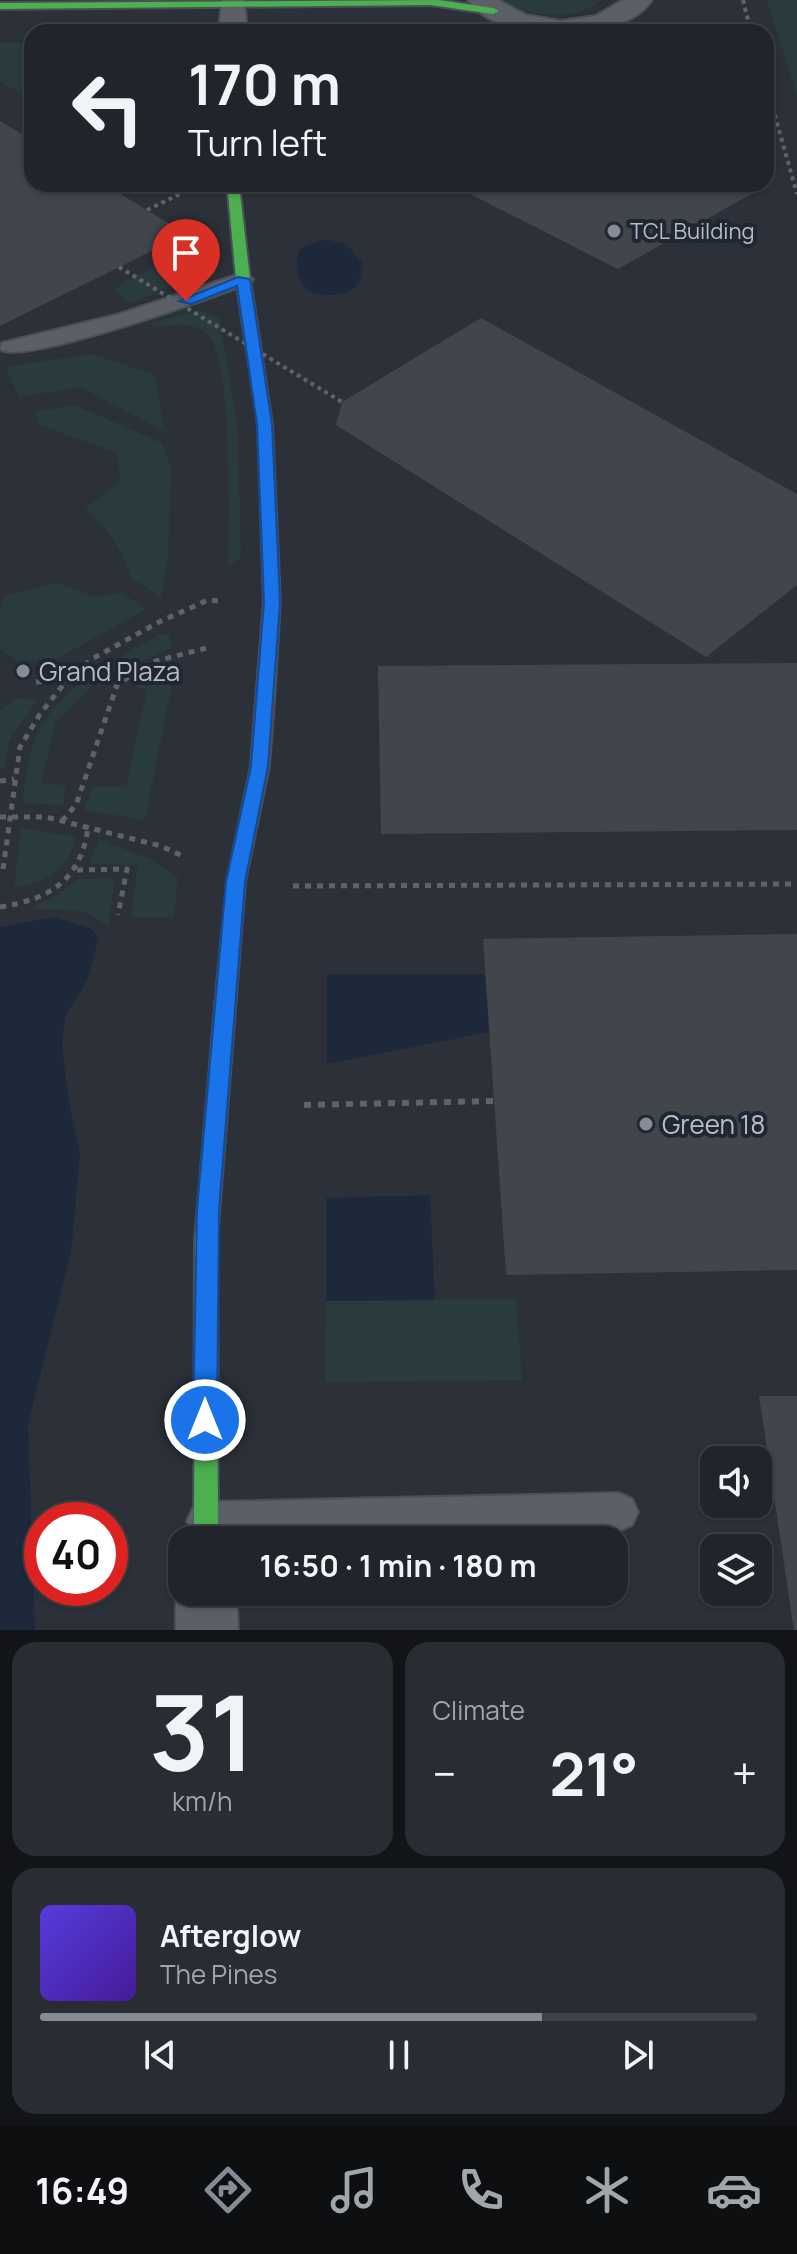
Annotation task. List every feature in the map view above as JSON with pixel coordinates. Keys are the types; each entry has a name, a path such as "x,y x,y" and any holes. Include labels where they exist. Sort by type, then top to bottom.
{"street":[{"path":"588,24 613,20 630,11 639,0"},
{"path":"0,6 430,2 487,6 513,20 538,24"},
{"path":"233,4 233,24"},
{"path":"206,1526 206,1240 236,882 260,766 272,602 265,424 243,279 234,192"},
{"path":"206,1606 207,1630"}],"lane":[{"path":"10,348 79,335 134,319 243,279"},
{"path":"315,1526 619,1512"}],"path":[{"path":"743,0 749,24"},
{"path":"774,112 797,194"},
{"path":"147,210 186,192"},
{"path":"119,267 342,402"},
{"path":"3,869 20,747 40,714 67,680 106,652 159,622 208,600 272,602"},
{"path":"62,821 76,805 117,685 148,663 207,648"},
{"path":"36,682 67,680"},
{"path":"0,781 14,779"},
{"path":"0,817 46,817 161,846 236,882 310,887 797,884"},
{"path":"0,907 31,901 57,888 76,870 87,849 88,828"},
{"path":"76,870 127,869 118,915"},
{"path":"304,1105 494,1101"}],"shaded area":[{"path":"501,0 601,0 579,12 552,15 524,11"},
{"path":"767,0 797,0 797,96"},
{"path":"0,43 24,43 24,95 0,81"},
{"path":"202,243 211,249 208,258 191,274 130,304 115,290 122,283"},
{"path":"201,310 220,319 238,430 241,558 228,566 228,443 222,374 216,349 207,334 195,327 154,327 149,323"},
{"path":"91,354 155,375 164,431 80,387 19,397 6,367"},
{"path":"74,405 162,443 171,469 168,558 161,597 131,578 121,552 105,528 85,509 121,481 117,453 40,425 35,412"},
{"path":"56,583 95,597 122,593 146,609 56,659 18,661 0,649 0,609 5,596"},
{"path":"160,634 169,635 171,648 112,675 103,686 91,686 55,724 41,784 66,785 63,805 22,803 34,742 55,707 106,666"},
{"path":"175,669 145,820 84,810 92,787 126,787 147,689 134,688 156,672"},
{"path":"16,698 37,701 9,740 4,769 0,770 0,711"},
{"path":"21,828 75,837 68,857 54,872 35,882 14,887"},
{"path":"99,839 150,859 178,877 174,917 131,917 138,865 89,864"},
{"path":"115,878 108,928 92,915 82,912 29,909 58,895 78,879"},
{"path":"516,1299 522,1380 325,1382 326,1301"}],"water":[{"path":"325,239 346,244 363,263 359,283 342,294 308,291 298,276 297,259 301,248"},
{"path":"54,917 90,928 99,937 87,981 65,1017 62,1046 80,1155 71,1251 28,1425 31,1502 24,1502 24,1606 34,1606 35,1630 0,1630 0,927"},
{"path":"327,974 485,974 489,1032 327,1064"},
{"path":"430,1195 435,1300 326,1301 326,1198"}],"building":[{"path":"0,121 24,135 24,192 117,192 186,234 0,326"},
{"name":"TCL Building","path":"466,192 753,193 618,269"},
{"path":"481,318 797,494 797,585 706,657 336,425 342,402"},
{"path":"797,663 797,830 381,834 378,666"},
{"name":"Green 18","path":"797,934 797,1270 506,1275 483,939"},
{"path":"759,1396 797,1396 797,1630 794,1630 772,1483 772,1446 766,1446"}],"traffic: fast":[{"path":"0,6 430,2 493,11"},
{"path":"234,192 243,279 265,424 272,602 265,700"},
{"path":"206,1526 206,1240 226,996"}],"traffic: jam":[{"path":"226,996 236,882 260,766 265,700"}],"place":[{"name":"TCL Building","path":"614,231"},
{"name":"Grand Plaza","path":"23,671"},
{"name":"Green 18","path":"646,1124"}],"route":[{"path":"186,301 243,279 265,424 272,602 260,766 236,882 208,1210 205,1420"}]}
